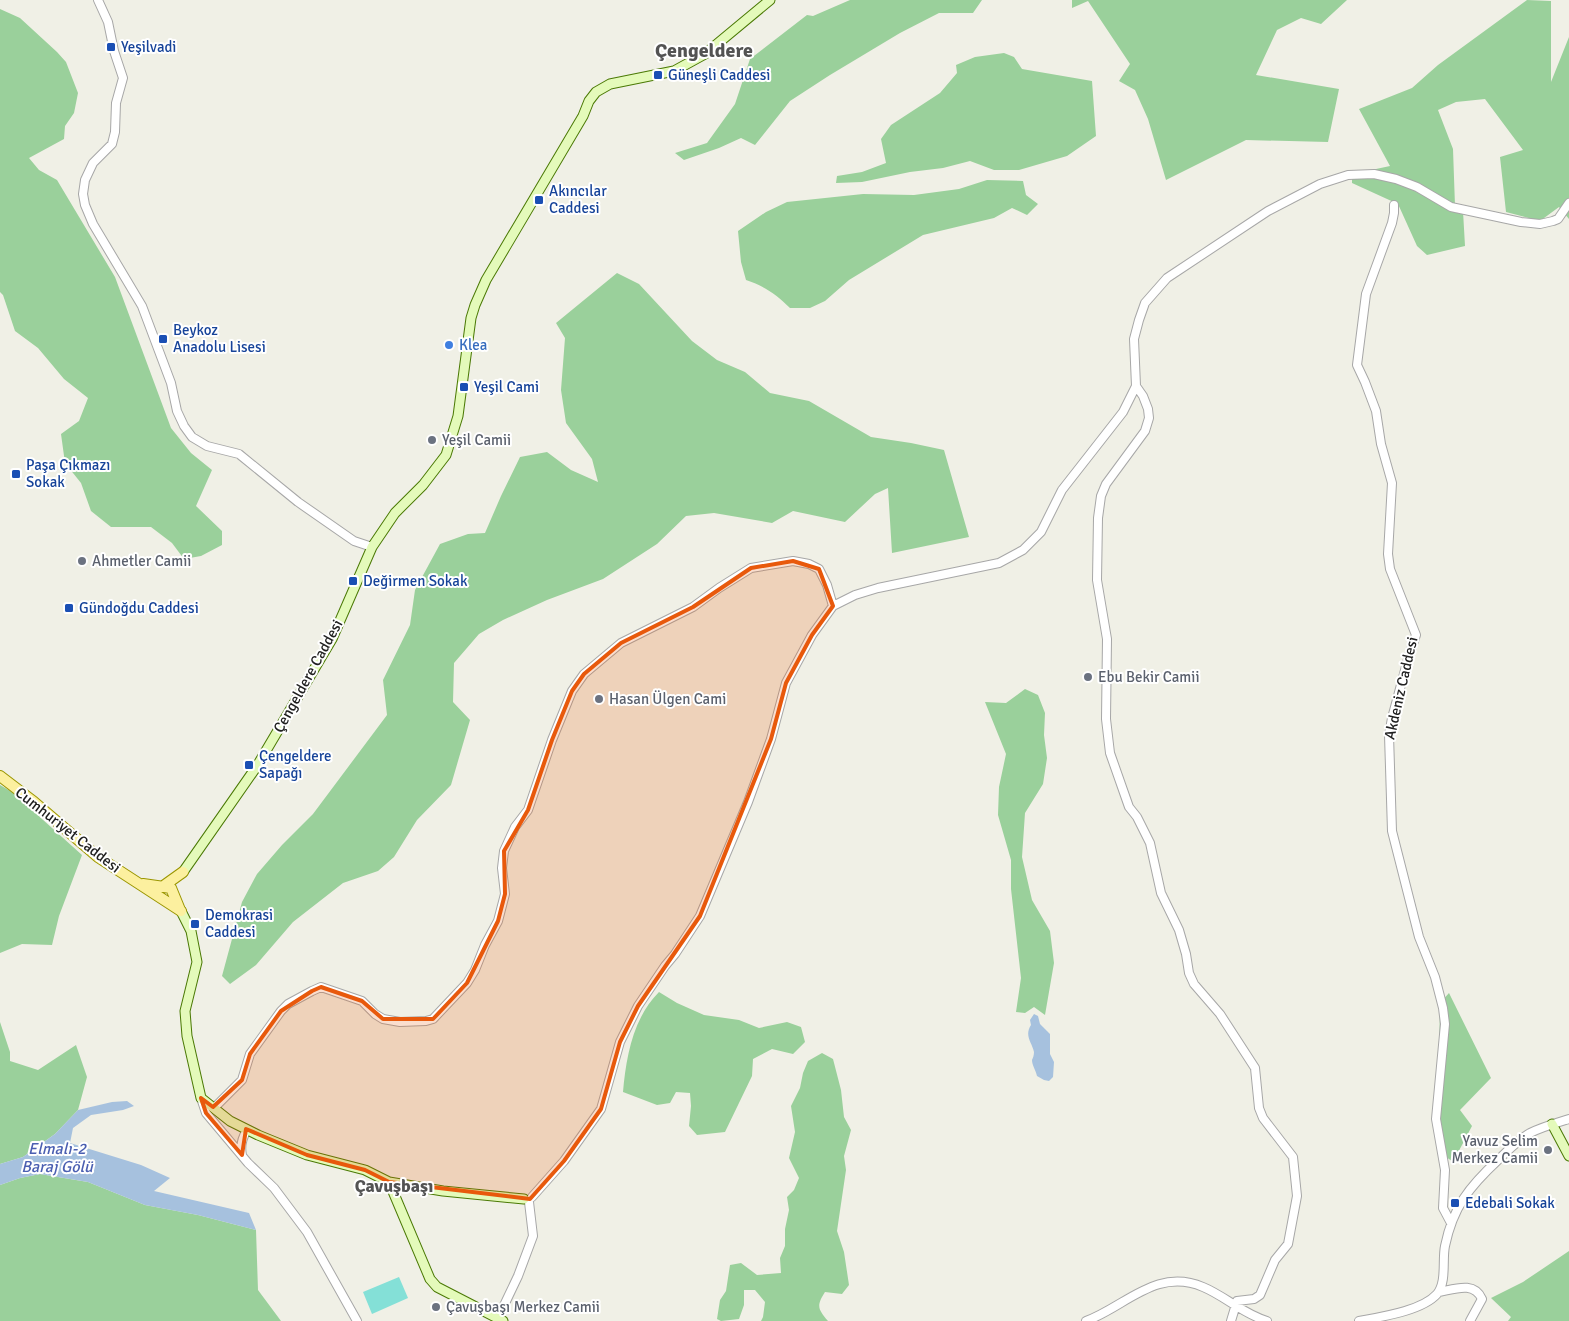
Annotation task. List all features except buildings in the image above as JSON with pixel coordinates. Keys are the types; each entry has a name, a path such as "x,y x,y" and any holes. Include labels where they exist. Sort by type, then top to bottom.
{"main road":[{"name":"Çengeldere Caddesi","path":"183,872 257,766 328,647 372,547 395,513 423,485 446,455 458,416 475,304 491,271 583,116 589,101 596,92 610,84 674,70 705,54 770,0"},
{"name":"Cumhuriyet Caddesi","path":"0,776 34,802 98,857 181,911"},
{"path":"183,872 169,899 162,898 159,893 161,888 183,872"},
{"path":"137,882 171,888 191,931 197,962 185,1011 187,1036 201,1098 230,1121 247,1130 307,1154 365,1170 389,1182 444,1192 529,1199"},
{"path":"1552,1124 1569,1156"},
{"path":"389,1182 430,1278 438,1287 501,1320"}],"street":[{"path":"98,0 108,22 114,51 123,78 116,103 116,132 112,144 93,164 85,180 83,194 85,205 93,224 142,306 171,383 184,426 192,437 207,446 239,454 298,502 354,541 372,547"},
{"path":"501,1320 533,1236 529,1199 564,1161 601,1108 620,1042 638,1006 700,916 772,740 786,682 812,635 834,606 855,595 878,588 999,563 1023,550 1041,532 1062,490 1123,412 1136,386 1134,340 1145,303 1167,278 1268,211 1320,184 1348,175 1374,174 1412,185 1458,210 1532,223 1545,223 1558,219 1569,202"},
{"name":"Akdeniz Caddesi","path":"1394,205 1392,223 1366,294 1357,365 1376,411 1381,444 1392,483 1388,554 1390,569 1416,635 1392,718 1389,735 1392,831 1419,937 1441,994 1445,1024 1436,1119 1440,1148 1446,1170 1444,1208 1451,1223"},
{"path":"1136,386 1143,396 1149,418 1145,431 1106,484 1101,496 1098,518 1097,580 1107,638 1106,718 1110,753 1129,807 1137,817 1150,843 1161,893 1179,930 1186,954 1188,973 1194,984 1220,1014 1255,1068 1263,1118 1293,1156 1297,1196 1288,1244 1275,1260 1260,1295 1254,1299 1238,1300 1231,1321"},
{"path":"214,1108 242,1080 250,1054 280,1011 312,990 321,987 362,1000 375,1014 383,1019 400,1022 426,1022 433,1019 467,983 498,921 505,894 502,868 504,851 515,827 528,810 552,740 572,691 584,674 621,643 693,607 750,568 771,564 793,561 809,564 819,569 834,606"},
{"path":"201,1098 206,1113 242,1155 274,1188 307,1232 357,1321"},
{"path":"1439,1292 1442,1278 1443,1253 1451,1223 1461,1201 1481,1176 1522,1139 1540,1128 1569,1119"},
{"path":"242,1155 240,1149 247,1130"},
{"path":"1086,1321 1105,1313 1140,1290 1166,1283 1186,1282 1203,1287 1252,1316 1267,1321"},
{"path":"1359,1321 1418,1306 1439,1292 1471,1288 1479,1292 1482,1299 1470,1321"}],"highlighted area":[{"path":"793,561 819,569 833,606 812,635 786,683 771,739 700,916 638,1006 620,1042 601,1109 564,1161 530,1199 389,1182 365,1170 307,1155 246,1129 242,1155 206,1113 201,1098 213,1107 242,1080 250,1054 281,1011 321,987 362,1001 383,1019 433,1019 467,983 498,921 505,894 504,851 528,810 552,740 572,691 584,674 621,643 693,607 751,568"}],"green space":[{"path":"850,0 982,0 973,13 939,13 900,33 830,75 790,101 755,145 741,138 684,160 675,153 707,143 735,104 750,59 807,15 813,16"},
{"path":"1072,0 1347,0 1321,24 1301,18 1277,30 1256,75 1339,89 1328,142 1246,140 1166,180 1148,119 1135,90 1119,81 1130,64 1088,1 1072,8"},
{"path":"1527,0 1551,1 1551,82 1569,37 1569,219 1559,207 1540,221 1506,212 1500,157 1523,150 1485,99 1456,102 1438,110 1453,149 1455,206 1463,211 1465,246 1427,255 1417,246 1398,204 1352,183 1352,178 1390,166 1359,109 1412,88 1438,65"},
{"path":"0,9 20,18 57,52 66,62 78,93 74,113 65,126 64,139 29,158 39,170 57,180 115,277 171,428 191,453 212,470 196,506 222,531 222,545 201,556 184,559 172,543 151,527 111,527 91,511 81,483 65,463 61,434 79,421 88,398 64,379 38,348 15,331 3,295 0,292"},
{"path":"1004,53 1014,57 1022,69 1092,81 1096,136 1067,156 1019,170 994,170 970,161 943,168 910,172 862,182 836,183 837,176 862,172 886,163 881,139 891,125 940,93 957,73 956,65 975,57"},
{"path":"987,180 1023,181 1026,195 1038,204 1027,215 1012,208 994,218 923,235 849,280 825,301 810,308 790,308 770,291 746,280 741,262 738,231 766,212 787,202 863,194 914,195 959,189"},
{"path":"617,273 639,284 692,341 717,360 745,372 770,393 809,401 871,437 944,450 969,537 892,553 888,488 875,494 845,522 793,511 772,523 714,513 686,516 657,544 603,579 547,600 503,620 479,634 454,663 453,702 470,720 451,785 417,820 394,857 378,871 343,883 293,922 256,965 230,984 222,976 242,902 257,874 282,845 313,814 387,715 383,680 410,625 415,590 440,544 468,534 485,533 520,457 547,452 571,470 598,482 592,459 566,423 561,390 565,338 556,323"},
{"path":"1025,689 1038,695 1045,713 1044,735 1047,758 1043,784 1025,813 1022,857 1032,900 1050,931 1054,963 1045,1015 1034,1007 1025,1013 1016,1012 1021,978 1011,889 1011,860 998,815 999,787 1006,754 985,702 1006,703"},
{"path":"0,785 12,792 82,855 59,916 52,945 22,944 0,953"},
{"path":"659,992 677,1003 704,1015 739,1020 759,1028 787,1022 801,1027 805,1042 793,1054 772,1049 753,1059 752,1076 725,1132 697,1135 689,1126 690,1093 676,1092 670,1103 657,1105 623,1092 626,1065 632,1039 643,1014"},
{"path":"1449,993 1491,1078 1460,1110 1472,1126 1453,1162 1441,1153 1438,1132 1440,1003"},
{"path":"0,1022 10,1052 10,1061 38,1070 76,1045 87,1077 78,1110 55,1134 23,1157 0,1164"},
{"path":"822,1053 833,1059 841,1090 844,1117 851,1130 844,1156 846,1170 837,1231 844,1252 849,1285 842,1294 825,1292 822,1297 819,1307 828,1321 761,1321 765,1302 755,1290 744,1290 744,1305 739,1319 721,1321 717,1319 720,1300 726,1291 730,1265 741,1263 757,1275 781,1273 780,1258 785,1246 785,1229 789,1210 787,1197 794,1190 799,1178 789,1158 795,1132 791,1106 800,1088 808,1061"},
{"path":"40,1174 88,1182 145,1205 198,1215 256,1230 258,1290 281,1321 0,1321 0,1185"},
{"path":"1569,1251 1569,1321 1508,1321 1511,1317 1491,1298 1523,1282"}],"shaded area":[{"path":"399,1277 408,1298 372,1314 363,1292"}],"water":[{"path":"1034,1014 1038,1016 1040,1024 1050,1034 1050,1054 1054,1062 1053,1077 1049,1081 1037,1076 1032,1062 1034,1052 1028,1032 1031,1025 1030,1020"},
{"name":"Elmalı-2 Baraj Gölü","path":"127,1101 134,1106 123,1110 91,1115 73,1128 70,1143 141,1165 170,1178 154,1191 249,1213 256,1230 198,1215 145,1205 88,1182 40,1174 0,1185 0,1164 23,1157 55,1134 78,1110 112,1102"}],"place":[{"name":"Yeşilvadi","path":"111,47"},
{"name":"Güneşli Caddesi","path":"658,75"},
{"name":"Akıncılar Caddesi","path":"539,200"},
{"name":"Beykoz Anadolu Lisesi","path":"163,339"},
{"name":"Klea","path":"449,345"},
{"name":"Yeşil Cami","path":"464,387"},
{"name":"Yeşil Camii","path":"432,440"},
{"name":"Paşa Çıkmazı Sokak","path":"16,474"},
{"name":"Ahmetler Camii","path":"82,561"},
{"name":"Değirmen Sokak","path":"353,581"},
{"name":"Gündoğdu Caddesi","path":"69,608"},
{"name":"Ebu Bekir Camii","path":"1088,677"},
{"name":"Hasan Ülgen Cami","path":"599,699"},
{"name":"Çengeldere Sapağı","path":"249,765"},
{"name":"Demokrasi Caddesi","path":"195,924"},
{"name":"Yavuz Selim Merkez Camii","path":"1548,1150"},
{"name":"Edebali Sokak","path":"1455,1203"},
{"name":"Çavuşbaşı Merkez Camii","path":"436,1307"}],"district":[{"name":"Çengeldere","path":"704,50"},
{"name":"Çavuşbaşı","path":"394,1186"}]}
